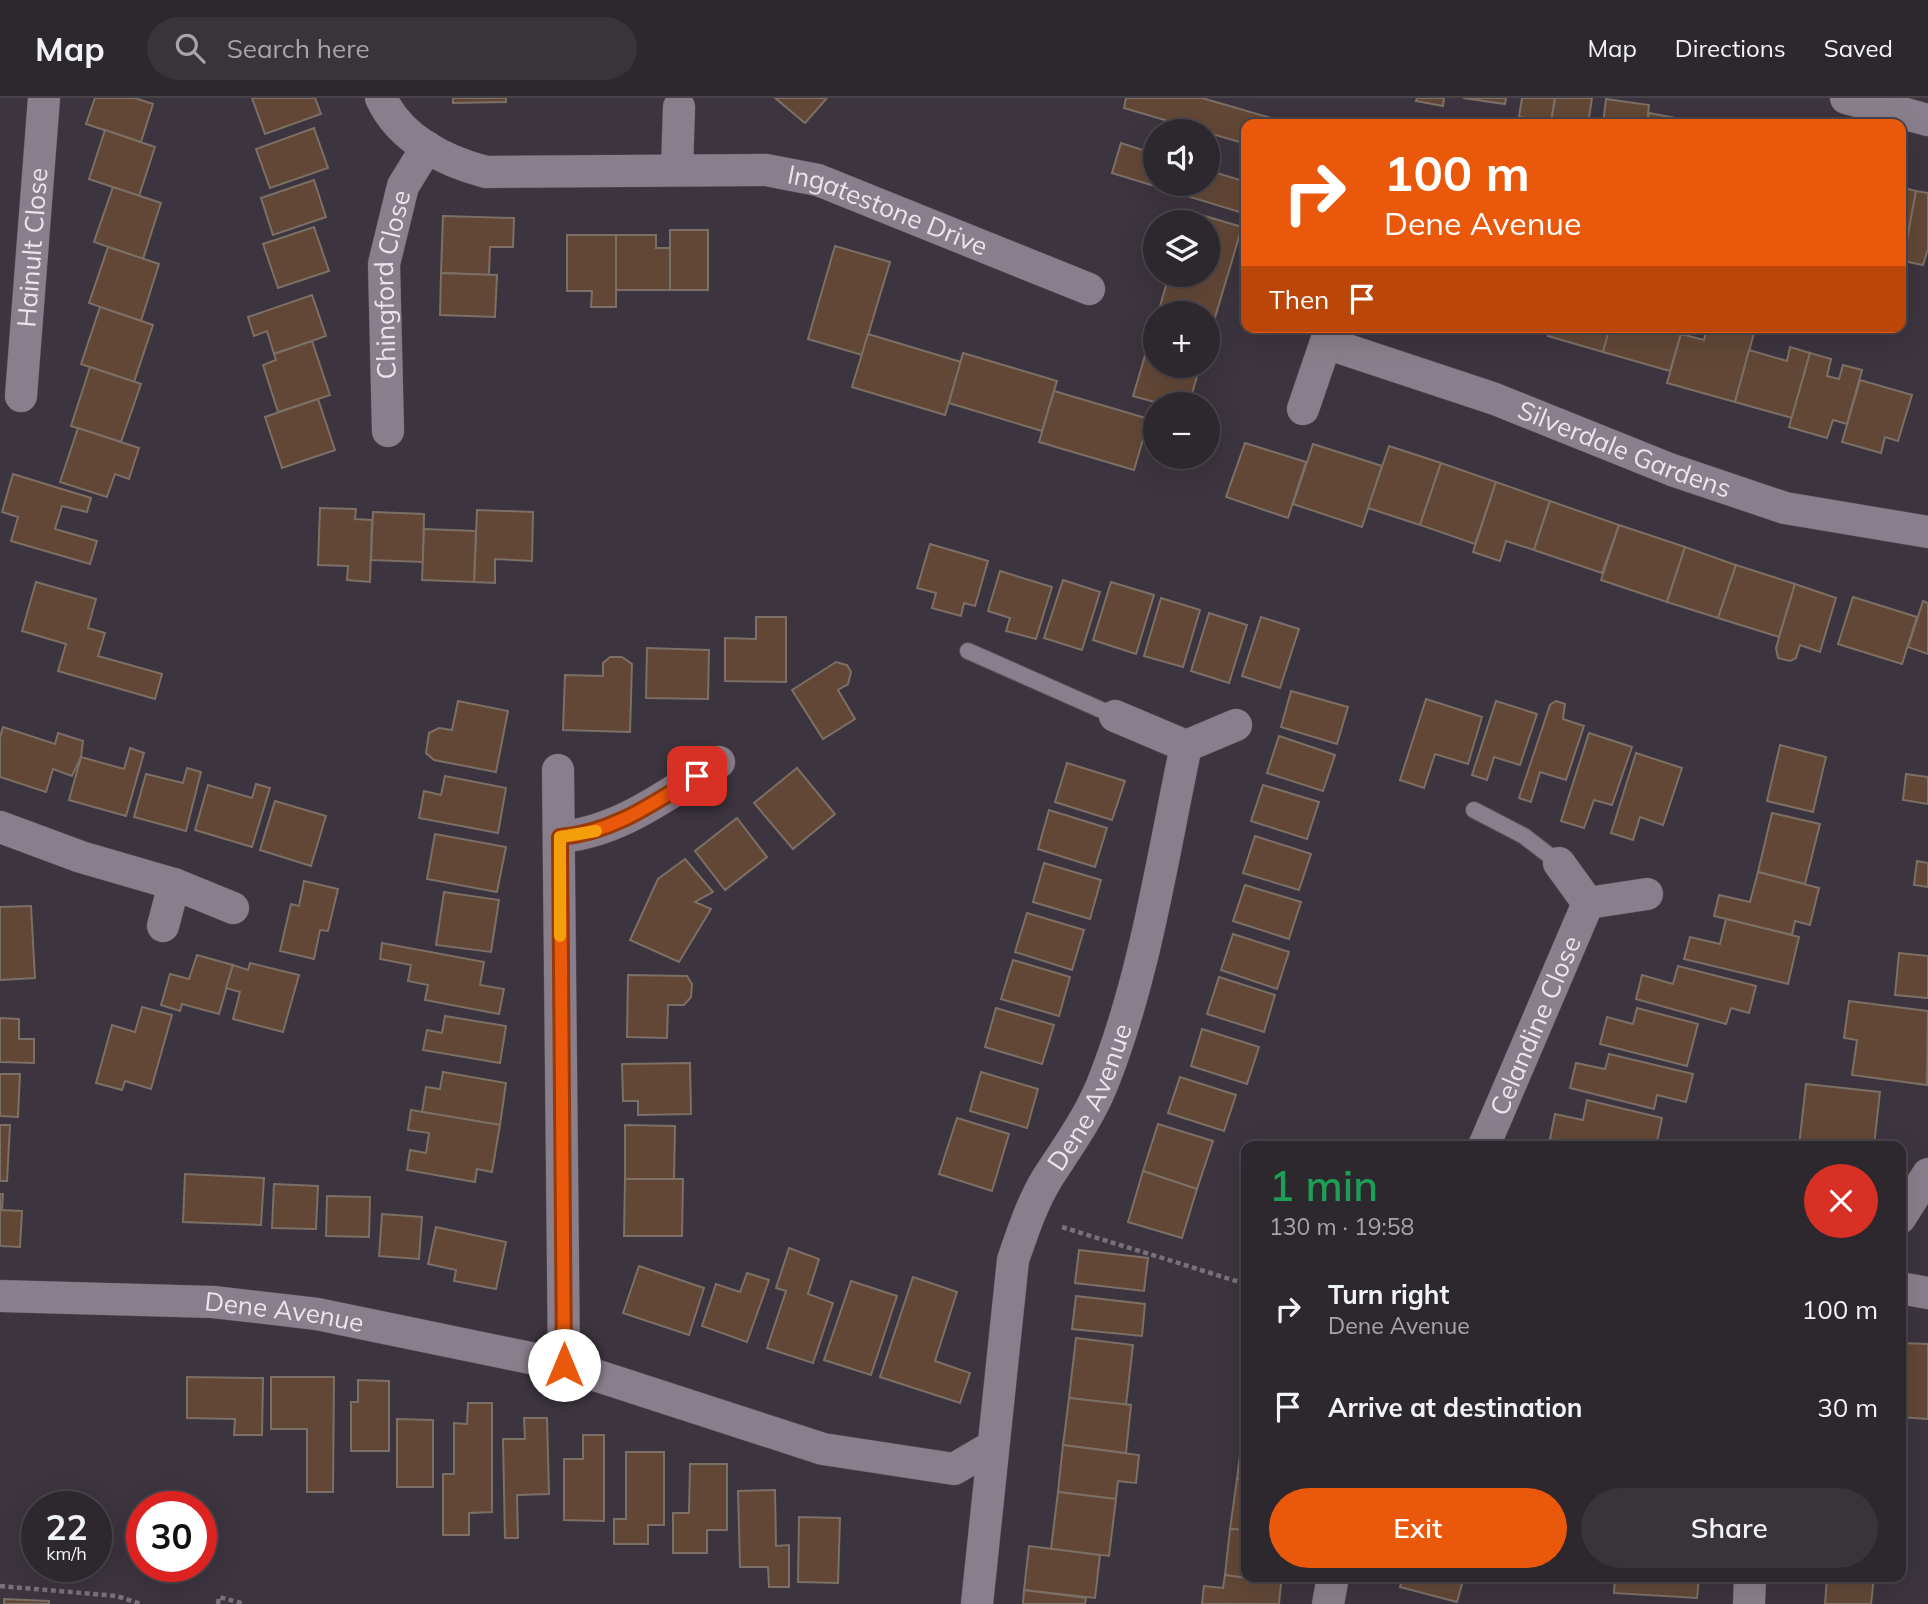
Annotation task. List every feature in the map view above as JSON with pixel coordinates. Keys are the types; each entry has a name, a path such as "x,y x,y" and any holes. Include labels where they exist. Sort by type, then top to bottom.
{"street":[{"name":"Hainult Close","path":"21,396 44,98"},
{"name":"Ingatestone Drive","path":"381,98 388,114 403,130 426,147 456,164 486,173 766,170 818,180 1088,289"},
{"path":"1846,98 1928,120"},
{"path":"677,170 679,107"},
{"name":"Chingford Close","path":"388,432 384,264 403,186 426,147"},
{"name":"Silverdale Gardens","path":"1303,409 1328,335 1672,470 1785,508 1928,532"},
{"path":"1115,716 1186,746 1236,725"},
{"name":"Dene Avenue","path":"977,1604 1013,1260 1027,1217 1048,1177 1081,1129 1101,1087 1122,1030 1186,746"},
{"path":"560,837 587,835 631,817 719,762"},
{"path":"558,770 564,1365"},
{"path":"0,827 81,858 174,884 233,908"},
{"name":"Celandine Close","path":"1559,863 1588,903"},
{"path":"163,926 174,884"},
{"name":"Celandine Close","path":"1588,903 1647,894"},
{"name":"Celandine Close","path":"1486,1141 1588,903"},
{"path":"1906,1209 1928,1174"},
{"path":"1906,1289 1928,1293"},
{"name":"Dene Avenue","path":"0,1296 214,1302 317,1314 564,1365 823,1449 954,1469 993,1446"},
{"path":"1328,1604 1332,1582"},
{"path":"1749,1604 1750,1582"}],"lane":[{"path":"968,651 1115,716"},
{"path":"1474,810 1524,836 1559,863"}],"path":[{"path":"1027,1217 1241,1281"},
{"path":"0,1586 117,1596 141,1604"},
{"path":"218,1604 219,1597 245,1604"}],"building":[{"path":"95,98 135,98 153,104 141,142 86,124"},
{"path":"252,98 315,98 321,114 265,134"},
{"path":"453,98 506,98 506,102 453,103"},
{"path":"775,98 827,98 805,123"},
{"path":"1126,98 1202,98 1275,119 1241,119 1241,143 1220,136 1220,119 1161,119 1124,108"},
{"path":"1417,98 1444,98 1443,106 1416,101"},
{"path":"1463,98 1506,98 1505,104"},
{"path":"1522,98 1555,98 1552,119 1519,117"},
{"path":"1555,98 1592,98 1589,119 1552,119"},
{"path":"1606,99 1649,105 1648,119 1604,119"},
{"path":"1649,113 1681,119 1648,119"},
{"path":"314,128 328,168 270,188 256,149"},
{"path":"105,130 155,147 139,196 89,179"},
{"path":"1121,143 1143,150 1143,182 1112,173"},
{"path":"1220,174 1241,180 1241,212 1187,196 1220,196"},
{"path":"314,180 326,217 273,235 261,198"},
{"path":"113,187 161,203 143,259 94,242"},
{"path":"1906,188 1916,191 1906,246"},
{"path":"1916,191 1928,193 1928,249 1923,265 1906,262 1906,245"},
{"path":"443,216 514,218 513,247 490,247 489,275 441,273"},
{"path":"1220,220 1241,227 1220,301 1161,301 1166,287 1220,287"},
{"path":"314,227 329,271 278,288 263,244"},
{"path":"670,230 708,230 708,290 670,290"},
{"path":"567,235 616,235 616,307 591,307 592,291 567,291"},
{"path":"616,235 656,235 656,248 670,248 670,290 616,290"},
{"path":"835,246 890,262 862,355 808,339"},
{"path":"108,247 159,264 141,321 89,303"},
{"path":"441,273 497,275 495,317 440,315"},
{"path":"312,295 326,336 274,354 267,331 254,336 248,317"},
{"path":"100,307 153,325 134,382 81,364"},
{"path":"1549,333 1608,333 1603,352 1548,336"},
{"path":"1608,333 1681,333 1670,371 1603,352"},
{"path":"1706,333 1754,333 1735,402 1667,383 1681,334 1704,340"},
{"path":"868,334 961,362 945,415 852,387"},
{"path":"312,341 330,395 278,412 263,365 276,360 274,354"},
{"path":"1790,347 1810,353 1792,418 1735,402 1749,350 1787,361"},
{"path":"963,353 1057,381 1042,431 949,403"},
{"path":"1810,353 1831,359 1827,376 1839,379 1843,365 1862,370 1847,424 1833,420 1827,438 1789,427"},
{"path":"1143,362 1143,378 1197,378 1192,392 1143,392 1143,399 1133,396"},
{"path":"90,367 141,384 121,442 71,426"},
{"path":"1860,380 1912,395 1898,441 1885,437 1881,453 1842,442"},
{"path":"1054,391 1143,417 1143,439 1134,470 1039,442"},
{"path":"318,399 335,450 282,468 265,417"},
{"path":"78,428 139,448 129,479 115,474 107,497 60,482"},
{"path":"1245,443 1306,462 1288,518 1226,497"},
{"path":"1313,444 1382,466 1362,527 1293,504"},
{"path":"1389,446 1441,463 1420,525 1368,508"},
{"path":"1441,463 1496,482 1475,544 1420,525"},
{"path":"13,474 91,498 87,512 62,506 55,529 97,541 90,564 11,541 18,517 2,512"},
{"path":"1496,482 1550,501 1534,550 1506,541 1500,561 1473,552"},
{"path":"1550,501 1619,525 1602,573 1534,550"},
{"path":"320,508 356,509 355,519 372,520 370,582 347,580 348,566 318,565"},
{"path":"477,510 533,512 532,561 495,559 495,583 474,582"},
{"path":"373,512 424,514 423,562 371,560"},
{"path":"1619,525 1685,547 1667,602 1601,580"},
{"path":"424,529 476,531 474,582 422,580"},
{"path":"930,544 988,561 975,606 964,603 961,616 932,608 936,593 917,588"},
{"path":"1685,547 1736,565 1718,618 1667,602"},
{"path":"1736,565 1795,584 1779,637 1718,618"},
{"path":"1000,571 1052,587 1036,639 1006,631 1010,618 988,611"},
{"path":"1063,580 1100,592 1082,650 1044,638"},
{"path":"36,582 96,599 88,628 105,633 98,656 162,674 155,699 58,671 66,644 22,631"},
{"path":"1111,582 1154,595 1136,654 1093,640"},
{"path":"1795,584 1836,598 1820,652 1800,645 1796,658 1790,661 1778,658 1776,648"},
{"path":"1853,597 1917,617 1902,664 1838,644"},
{"path":"1161,598 1200,610 1183,667 1144,656"},
{"path":"1923,601 1928,603 1928,654 1908,647"},
{"path":"1209,613 1247,625 1229,683 1191,671"},
{"path":"756,617 786,617 786,682 725,681 725,638 756,639"},
{"path":"1261,617 1299,629 1280,688 1242,676"},
{"path":"647,648 709,650 708,699 646,698"},
{"path":"610,657 622,657 632,664 630,732 563,730 565,675 603,676 603,663"},
{"path":"836,662 847,665 851,672 848,684 838,690 855,719 823,739 792,690"},
{"path":"1291,691 1348,707 1337,744 1281,727"},
{"path":"1426,699 1482,717 1468,764 1435,754 1424,788 1400,780"},
{"path":"458,701 508,711 496,772 434,760 426,753 429,733 439,728 452,730"},
{"path":"1496,701 1537,714 1520,765 1494,757 1487,780 1472,775"},
{"path":"1556,701 1565,704 1563,719 1584,726 1566,780 1540,772 1531,802 1519,798 1550,705"},
{"path":"3,727 55,744 58,733 83,741 81,757 72,776 53,769 46,792 0,777 0,737"},
{"path":"1589,733 1632,747 1612,805 1594,800 1584,828 1561,821"},
{"path":"1279,736 1335,755 1323,791 1267,773"},
{"path":"1780,745 1826,757 1813,812 1767,801"},
{"path":"130,748 144,753 126,816 69,800 81,757 124,769"},
{"path":"1636,753 1682,768 1663,825 1640,817 1633,840 1611,833"},
{"path":"1067,763 1125,781 1112,820 1055,802"},
{"path":"187,768 201,772 186,831 134,817 146,774 183,783"},
{"path":"797,768 835,814 793,849 754,803"},
{"path":"1906,774 1928,777 1928,804 1903,800"},
{"path":"445,776 506,788 498,833 419,818 424,791 441,795"},
{"path":"256,784 270,788 252,847 195,830 208,785 252,798"},
{"path":"1263,785 1319,802 1307,839 1251,821"},
{"path":"275,801 326,816 311,866 260,850"},
{"path":"1049,810 1107,828 1095,867 1038,849"},
{"path":"1772,813 1820,824 1805,884 1758,872"},
{"path":"737,818 767,857 725,890 695,851"},
{"path":"435,834 506,847 497,892 427,879"},
{"path":"1255,836 1311,854 1299,890 1243,873"},
{"path":"685,859 713,892 695,902 711,909 679,962 630,940 658,879"},
{"path":"1917,861 1928,863 1928,887 1914,885"},
{"path":"1044,863 1101,880 1090,919 1033,902"},
{"path":"1758,872 1819,888 1810,925 1795,921 1792,935 1714,916 1719,895 1750,902"},
{"path":"304,881 338,889 328,931 320,930 314,959 280,951 291,904 299,906"},
{"path":"1245,885 1301,902 1289,939 1233,921"},
{"path":"444,892 499,900 491,952 436,945"},
{"path":"31,906 35,978 0,980 0,907"},
{"path":"1027,913 1084,930 1072,970 1015,952"},
{"path":"1726,919 1799,937 1788,984 1684,959 1690,937 1720,944"},
{"path":"1233,934 1289,952 1277,989 1221,970"},
{"path":"382,943 484,962 480,985 504,989 499,1014 425,1000 428,985 408,981 411,965 380,959"},
{"path":"1899,953 1928,956 1928,998 1895,995"},
{"path":"197,955 233,965 219,1014 182,1004 180,1011 161,1005 170,974 189,979"},
{"path":"1013,960 1070,977 1059,1016 1001,999"},
{"path":"250,963 299,975 283,1032 233,1019 240,992 226,988 233,965 248,970"},
{"path":"1678,966 1756,986 1749,1013 1731,1008 1726,1024 1636,999 1642,975 1673,984"},
{"path":"628,975 687,976 692,984 691,997 684,1005 668,1005 667,1038 627,1037"},
{"path":"1219,977 1275,995 1264,1032 1207,1014"},
{"path":"1849,1001 1928,1011 1927,1085 1852,1075 1857,1040 1844,1038"},
{"path":"142,1007 172,1015 151,1089 125,1081 122,1090 96,1083 112,1025 135,1032"},
{"path":"996,1008 1054,1025 1042,1064 985,1047"},
{"path":"1637,1008 1698,1024 1687,1066 1600,1044 1607,1017 1633,1024"},
{"path":"445,1016 506,1026 500,1063 423,1050 427,1030 442,1033"},
{"path":"0,1018 19,1019 19,1039 34,1039 34,1063 0,1062"},
{"path":"1202,1029 1259,1047 1247,1084 1191,1066"},
{"path":"1609,1054 1693,1074 1686,1102 1657,1095 1654,1109 1570,1088 1576,1063 1605,1069"},
{"path":"690,1063 691,1114 638,1115 638,1101 623,1101 622,1064"},
{"path":"443,1072 506,1083 500,1125 422,1112 426,1087 440,1089"},
{"path":"981,1072 1038,1089 1027,1128 970,1111"},
{"path":"0,1074 20,1074 18,1117 0,1116"},
{"path":"1180,1077 1236,1095 1224,1131 1168,1113"},
{"path":"1806,1084 1880,1092 1875,1141 1800,1141"},
{"path":"1587,1100 1662,1118 1657,1141 1550,1139 1555,1114 1583,1120"},
{"path":"411,1110 500,1125 492,1172 477,1169 475,1182 407,1170 410,1150 426,1153 429,1133 408,1130"},
{"path":"957,1118 1009,1134 992,1191 939,1174"},
{"path":"1158,1124 1213,1141 1197,1189 1143,1171"},
{"path":"0,1125 10,1125 7,1181 0,1181"},
{"path":"625,1125 675,1126 674,1180 625,1179"},
{"path":"1143,1171 1197,1189 1182,1238 1128,1222"},
{"path":"185,1174 264,1178 261,1225 183,1222"},
{"path":"625,1179 683,1179 682,1236 624,1236"},
{"path":"274,1184 318,1186 316,1229 272,1228"},
{"path":"0,1194 3,1194 2,1210 22,1211 20,1247 0,1246"},
{"path":"327,1196 370,1197 369,1237 326,1236"},
{"path":"382,1214 422,1217 419,1259 379,1256"},
{"path":"436,1227 506,1242 496,1289 454,1281 456,1270 428,1264"},
{"path":"789,1248 819,1259 808,1294 833,1303 813,1363 767,1348 786,1291 776,1288"},
{"path":"1079,1250 1148,1258 1144,1291 1075,1283"},
{"path":"639,1266 704,1288 689,1335 623,1313"},
{"path":"747,1273 769,1280 747,1342 702,1326 716,1284 740,1292"},
{"path":"913,1277 957,1292 935,1361 970,1373 960,1403 880,1377"},
{"path":"851,1281 897,1296 871,1375 824,1360"},
{"path":"1076,1296 1145,1304 1142,1336 1072,1329"},
{"path":"1076,1338 1133,1345 1126,1405 1069,1398"},
{"path":"1906,1343 1928,1344 1928,1419 1906,1417"},
{"path":"187,1377 263,1378 262,1435 234,1435 235,1419 187,1418"},
{"path":"271,1377 334,1377 333,1492 307,1492 307,1429 271,1429"},
{"path":"358,1380 389,1381 389,1451 351,1451 351,1402 358,1402"},
{"path":"1069,1398 1131,1405 1126,1453 1063,1445"},
{"path":"468,1403 492,1403 492,1512 469,1513 469,1535 443,1535 443,1474 454,1474 454,1423 467,1424"},
{"path":"524,1418 547,1418 549,1494 517,1495 518,1538 505,1538 503,1439 525,1439"},
{"path":"397,1419 433,1420 433,1487 397,1487"},
{"path":"583,1435 604,1435 604,1521 564,1520 564,1459 583,1459"},
{"path":"1063,1445 1139,1455 1136,1483 1118,1481 1116,1499 1058,1492"},
{"path":"1241,1448 1241,1479 1237,1479"},
{"path":"626,1452 664,1452 664,1525 648,1525 648,1544 614,1544 614,1519 626,1519"},
{"path":"690,1464 727,1464 727,1530 707,1530 707,1553 673,1553 673,1513 689,1513"},
{"path":"1237,1479 1241,1479 1241,1530 1230,1529"},
{"path":"775,1490 776,1546 789,1545 789,1587 769,1587 768,1567 740,1567 738,1491"},
{"path":"1058,1492 1116,1499 1109,1556 1051,1549"},
{"path":"799,1517 840,1518 838,1583 798,1582"},
{"path":"1230,1529 1241,1530 1241,1577 1225,1575"},
{"path":"1029,1546 1100,1555 1095,1598 1024,1590"},
{"path":"1225,1575 1241,1577 1241,1582 1281,1583 1279,1604 1202,1604 1204,1586 1223,1588"},
{"path":"1402,1582 1463,1582 1457,1602 1400,1587"},
{"path":"1615,1582 1699,1582 1697,1598 1614,1593"},
{"path":"1827,1582 1873,1582 1871,1604 1825,1604"},
{"path":"1024,1590 1086,1598 1085,1604 1023,1604"},
{"path":"4,1599 49,1601 49,1604 4,1604"}],"slow traffic":[{"path":"560,936 560,837 587,835 596,831"}],"route":[{"path":"564,1365 560,837 587,835 631,817 697,776"}]}
